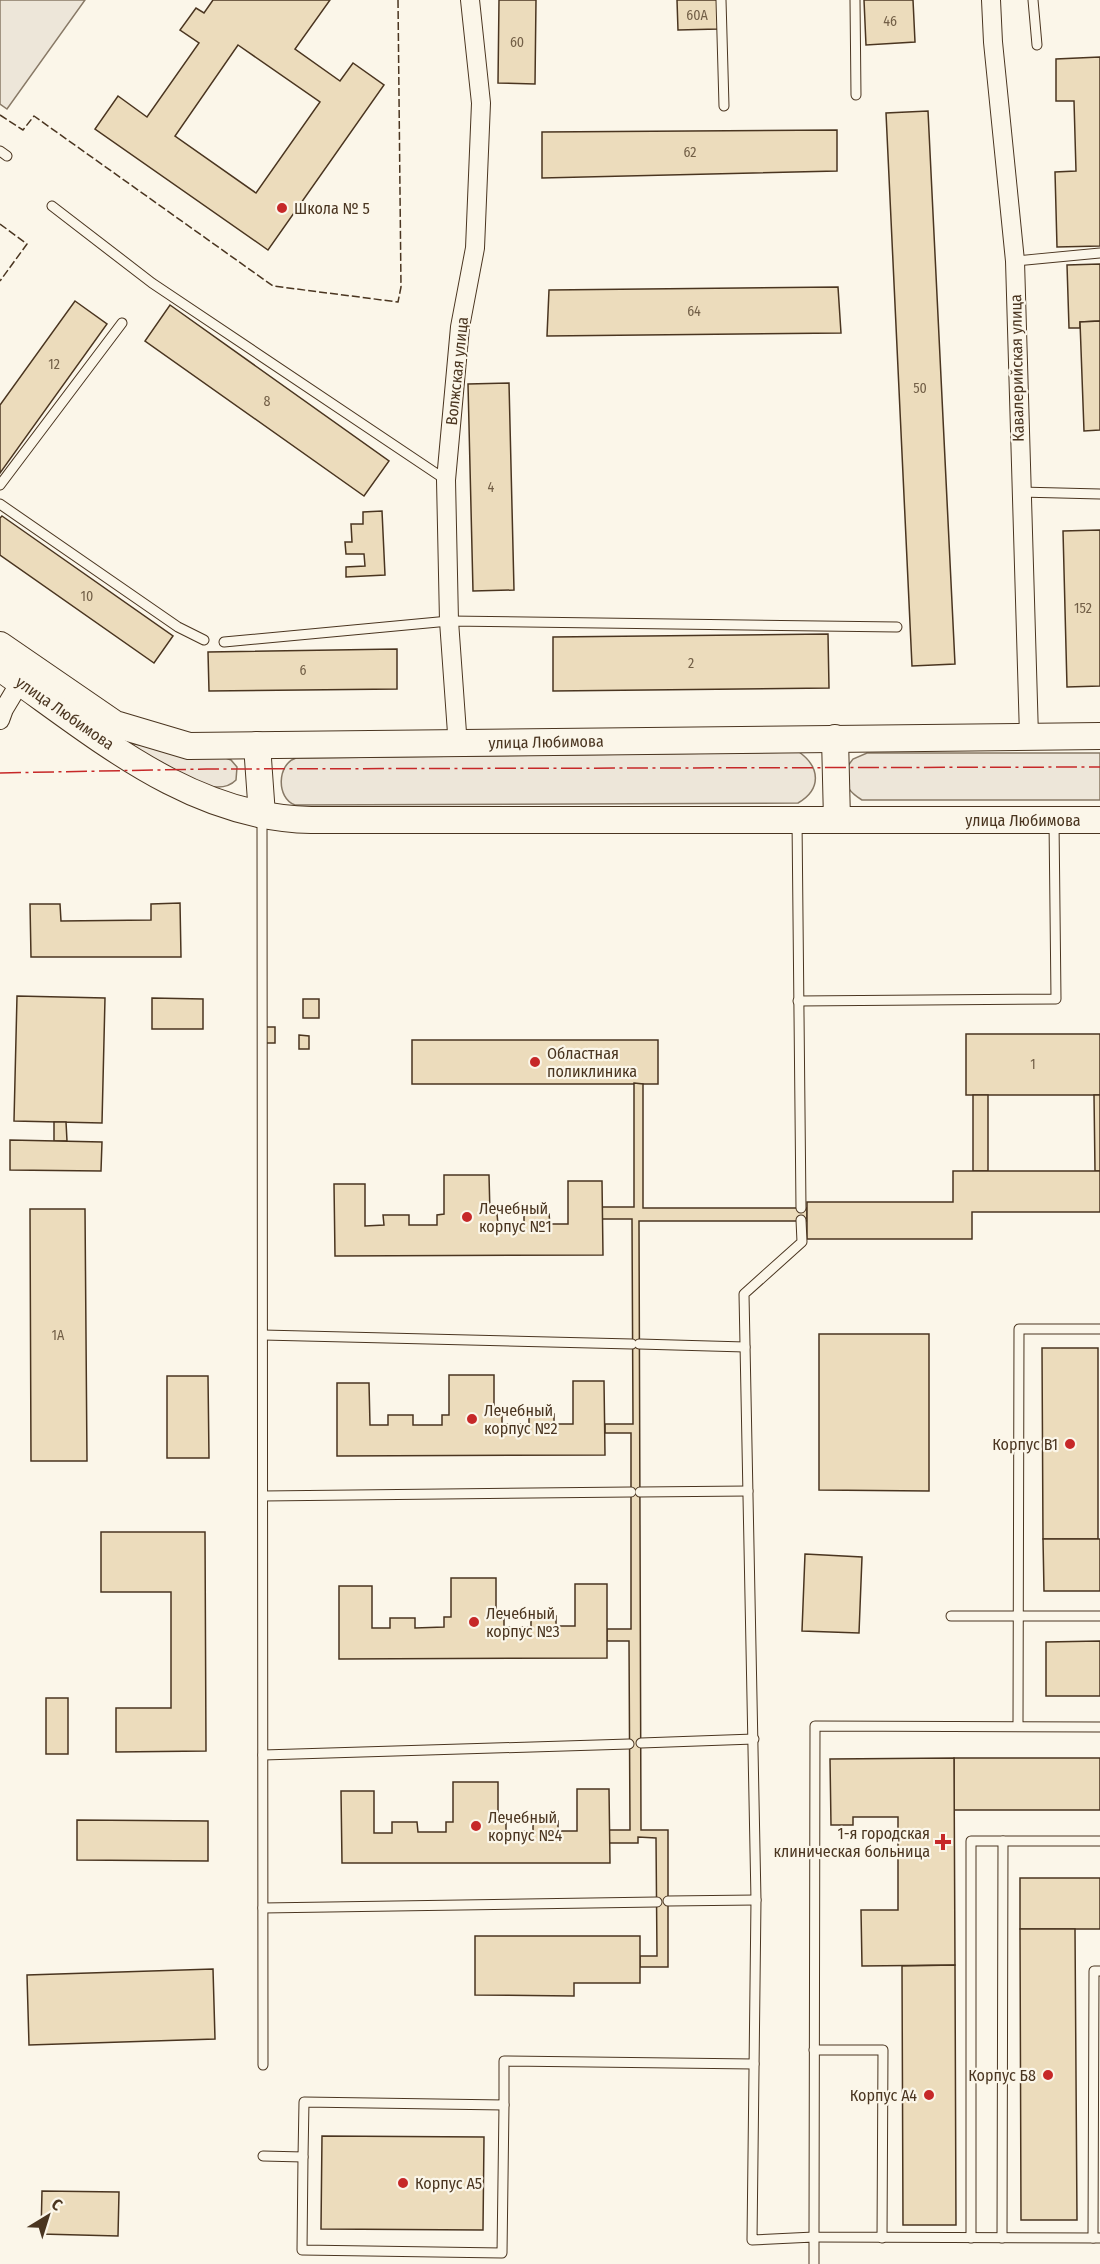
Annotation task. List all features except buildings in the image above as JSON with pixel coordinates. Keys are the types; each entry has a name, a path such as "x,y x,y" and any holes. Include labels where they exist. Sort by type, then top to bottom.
{"main road":[{"name":"улица Любимова","path":"0,645 17,672 146,770 187,791 224,805 262,815 311,820 1100,820"},
{"name":"улица Любимова","path":"17,672 115,724 189,746 1100,736"},
{"path":"835,738 837,820"},
{"path":"257,745 262,815"}],"street":[{"name":"Волжская улица","path":"456,744 449,621 446,480 460,327 475,237 481,103 470,0"},
{"name":"Кавалерийская улица","path":"991,0 993,42 1015,261 1020,492 1029,736"},
{"path":"0,720 17,672"}],"lane":[{"path":"721,0 724,106"},
{"path":"855,0 856,95"},
{"path":"1033,0 1037,45"},
{"path":"52,206 152,284 446,480"},
{"path":"1015,261 1100,253"},
{"path":"0,485 122,322"},
{"path":"1020,492 1100,494"},
{"path":"0,504 178,627 204,640"},
{"path":"224,642 449,621 897,627"},
{"path":"262,815 263,2065"},
{"path":"797,820 801,1208"},
{"path":"798,1001 1056,999 1054,820"},
{"path":"801,1220 802,1242 744,1294 756,1900 752,2240 814,2237 1097,2238 1094,1971 1100,1971"},
{"path":"1018,1726 1019,1329 1100,1329"},
{"path":"263,1335 745,1347"},
{"path":"263,1496 748,1491"},
{"path":"951,1616 1100,1616"},
{"path":"814,2264 815,1726 1100,1727"},
{"path":"641,1743 754,1739"},
{"path":"263,1755 629,1744"},
{"path":"971,2238 971,1841 1100,1841"},
{"path":"1002,2238 1003,1841"},
{"path":"668,1901 756,1900"},
{"path":"263,1908 657,1902"},
{"path":"814,2050 883,2050 882,2238"},
{"path":"504,2105 304,2102 302,2250 502,2253 504,2105 504,2061 754,2064"},
{"path":"263,2156 303,2157"}],"shaded area":[{"path":"0,0 85,0 7,109 0,104"},
{"path":"127,743 223,757 231,760 237,767 236,780 225,786 212,787 197,783"},
{"path":"799,752 811,764 815,778 811,791 798,803 295,805 284,796 281,781 285,767 296,758"},
{"path":"867,753 1100,753 1100,800 862,800 848,788 844,771 853,759"}],"fence":[{"path":"0,115 23,130 34,116 273,286 398,302 401,287 398,0"},
{"path":"0,224 27,244 0,281"}],"power":[{"path":"0,773 207,769 1100,767"}],"place":[{"name":"Школа № 5","path":"282,208"},
{"name":"Областная поликлиника","path":"535,1062"},
{"name":"Лечебный корпус №1","path":"467,1217"},
{"name":"Лечебный корпус №2","path":"472,1419"},
{"name":"Корпус В1","path":"1070,1444"},
{"name":"Лечебный корпус №3","path":"474,1622"},
{"name":"Лечебный корпус №4","path":"476,1826"},
{"name":"1-я городская клиническая больница","path":"943,1842"},
{"name":"Корпус Б8","path":"1048,2075"},
{"name":"Корпус А4","path":"929,2095"},
{"name":"Корпус А5","path":"403,2183"}]}
